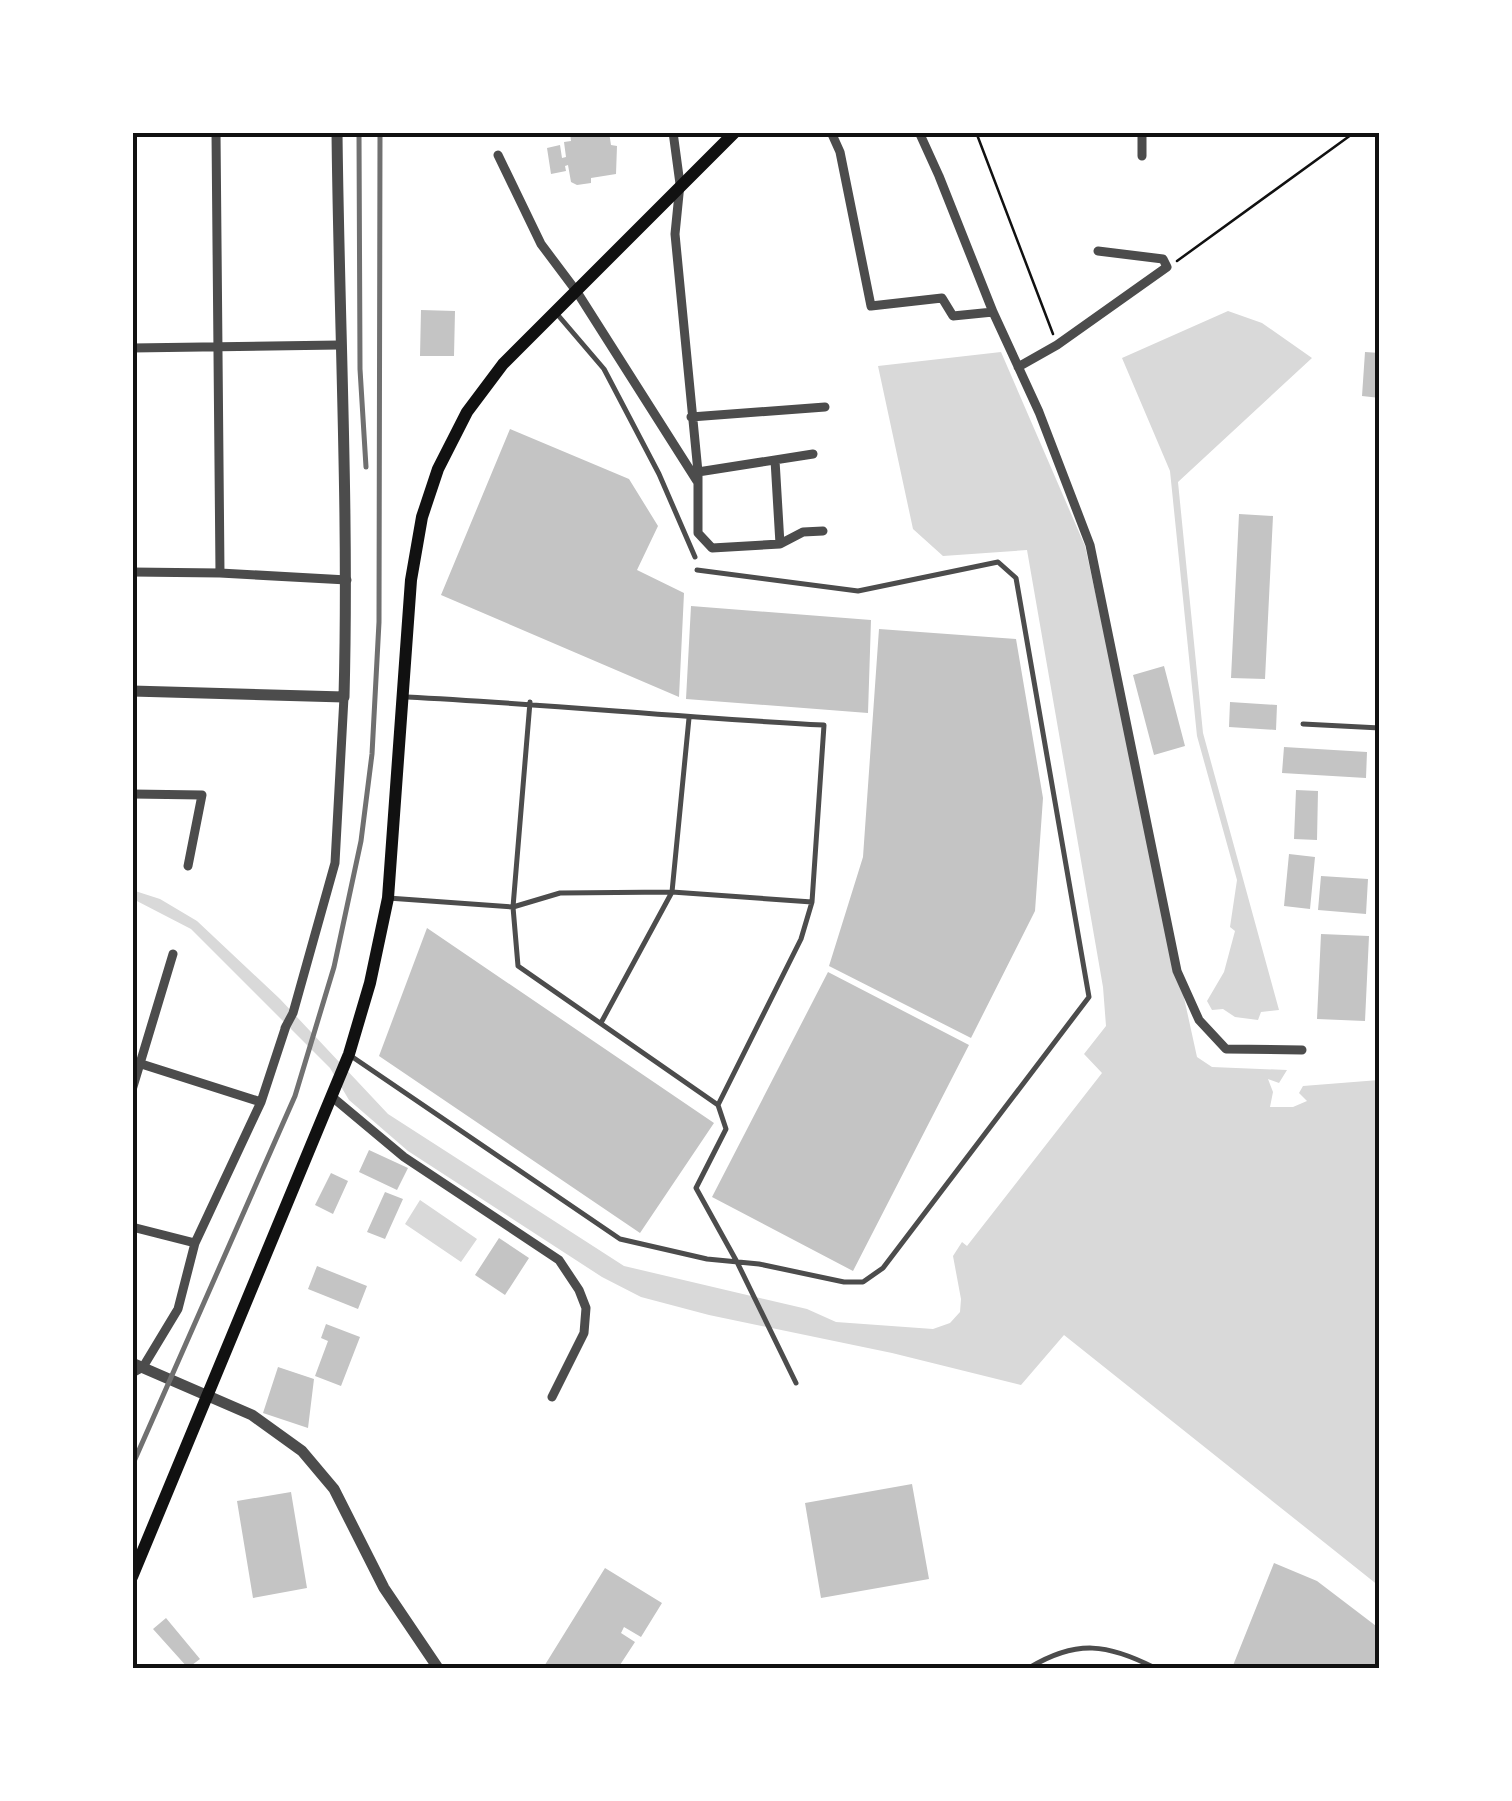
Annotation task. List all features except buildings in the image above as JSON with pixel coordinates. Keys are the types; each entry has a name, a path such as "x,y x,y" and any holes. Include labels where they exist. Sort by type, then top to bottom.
{"main road":[{"path":"132,1576 346,1060 370,983 388,898 411,580 422,517 438,469 467,412 504,364 734,132"}],"street":[{"path":"216,132 220,573"},
{"path":"337,132 347,580 335,864 293,1012 260,1102 195,1243 178,1309 136,1367 208,1394 280,1432 302,1451 334,1490 384,1588 438,1668"},
{"path":"673,132 680,184 675,234 698,472 698,534 712,548 780,544 803,532 823,531"},
{"path":"831,132 840,152 871,306 942,298 954,316 993,312"},
{"path":"919,132 1090,545 1176,971 1199,1020 1226,1048 1302,1050"},
{"path":"1142,132 1142,156"},
{"path":"498,156 541,244 577,292 698,484"},
{"path":"1018,367 1167,267 1164,259 1098,252"},
{"path":"132,348 339,345"},
{"path":"691,417 825,407"},
{"path":"698,472 813,454"},
{"path":"775,460 780,544"},
{"path":"132,572 347,580"},
{"path":"132,691 344,698"},
{"path":"132,794 202,795 188,866"},
{"path":"132,1090 137,1062 173,954"},
{"path":"137,1062 260,1102"},
{"path":"333,1091 404,1157 559,1260 586,1308 584,1334 552,1396"},
{"path":"132,1227 195,1243"}],"lane":[{"path":"555,312 604,368 659,474 695,558"},
{"path":"346,1060 620,1240 844,1282 863,1282 883,1268 1090,997 1016,578 998,562 858,591 697,570"},
{"path":"404,697 530,702 689,718 824,725 812,902 800,939 718,1105"},
{"path":"530,702 513,907 518,966 718,1105 726,1128 696,1188 796,1383"},
{"path":"602,1022 672,892 689,718"},
{"path":"1302,724 1380,728"},
{"path":"388,898 513,907 560,893 672,892 812,902"},
{"path":"1029,1668 1082,1646 1121,1651 1155,1668"}],"path":[{"path":"976,132 1057,344"},
{"path":"1167,267 1355,132"}],"shaded area":[{"path":"1228,311 1262,323 1312,358 1178,482 1203,733 1279,1010 1261,1012 1258,1020 1235,1017 1223,1009 1212,1010 1207,1001 1224,972 1235,931 1230,927 1237,880 1197,736 1170,471 1122,358"},
{"path":"1001,352 1085,546 1197,1057 1212,1067 1287,1070 1279,1083 1268,1079 1273,1092 1270,1107 1293,1107 1307,1101 1299,1093 1303,1086 1379,1080 1379,1586 1064,1335 1021,1385 709,1315 641,1297 602,1277 408,1151 349,1100 330,1068 191,929 133,899 132,890 160,899 197,921 280,999 388,1114 624,1266 807,1309 836,1322 933,1329 950,1323 960,1312 961,1299 953,1256 962,1242 967,1246 1102,1073 1084,1054 1106,1026 1103,987 1027,550 943,556 913,529 878,366"},
{"path":"420,1200 477,1239 461,1262 405,1224"}],"railway":[{"path":"359,132 360,369 366,467"},
{"path":"132,1466 295,1096 334,967 361,841 372,754 379,622 380,132"}]}
